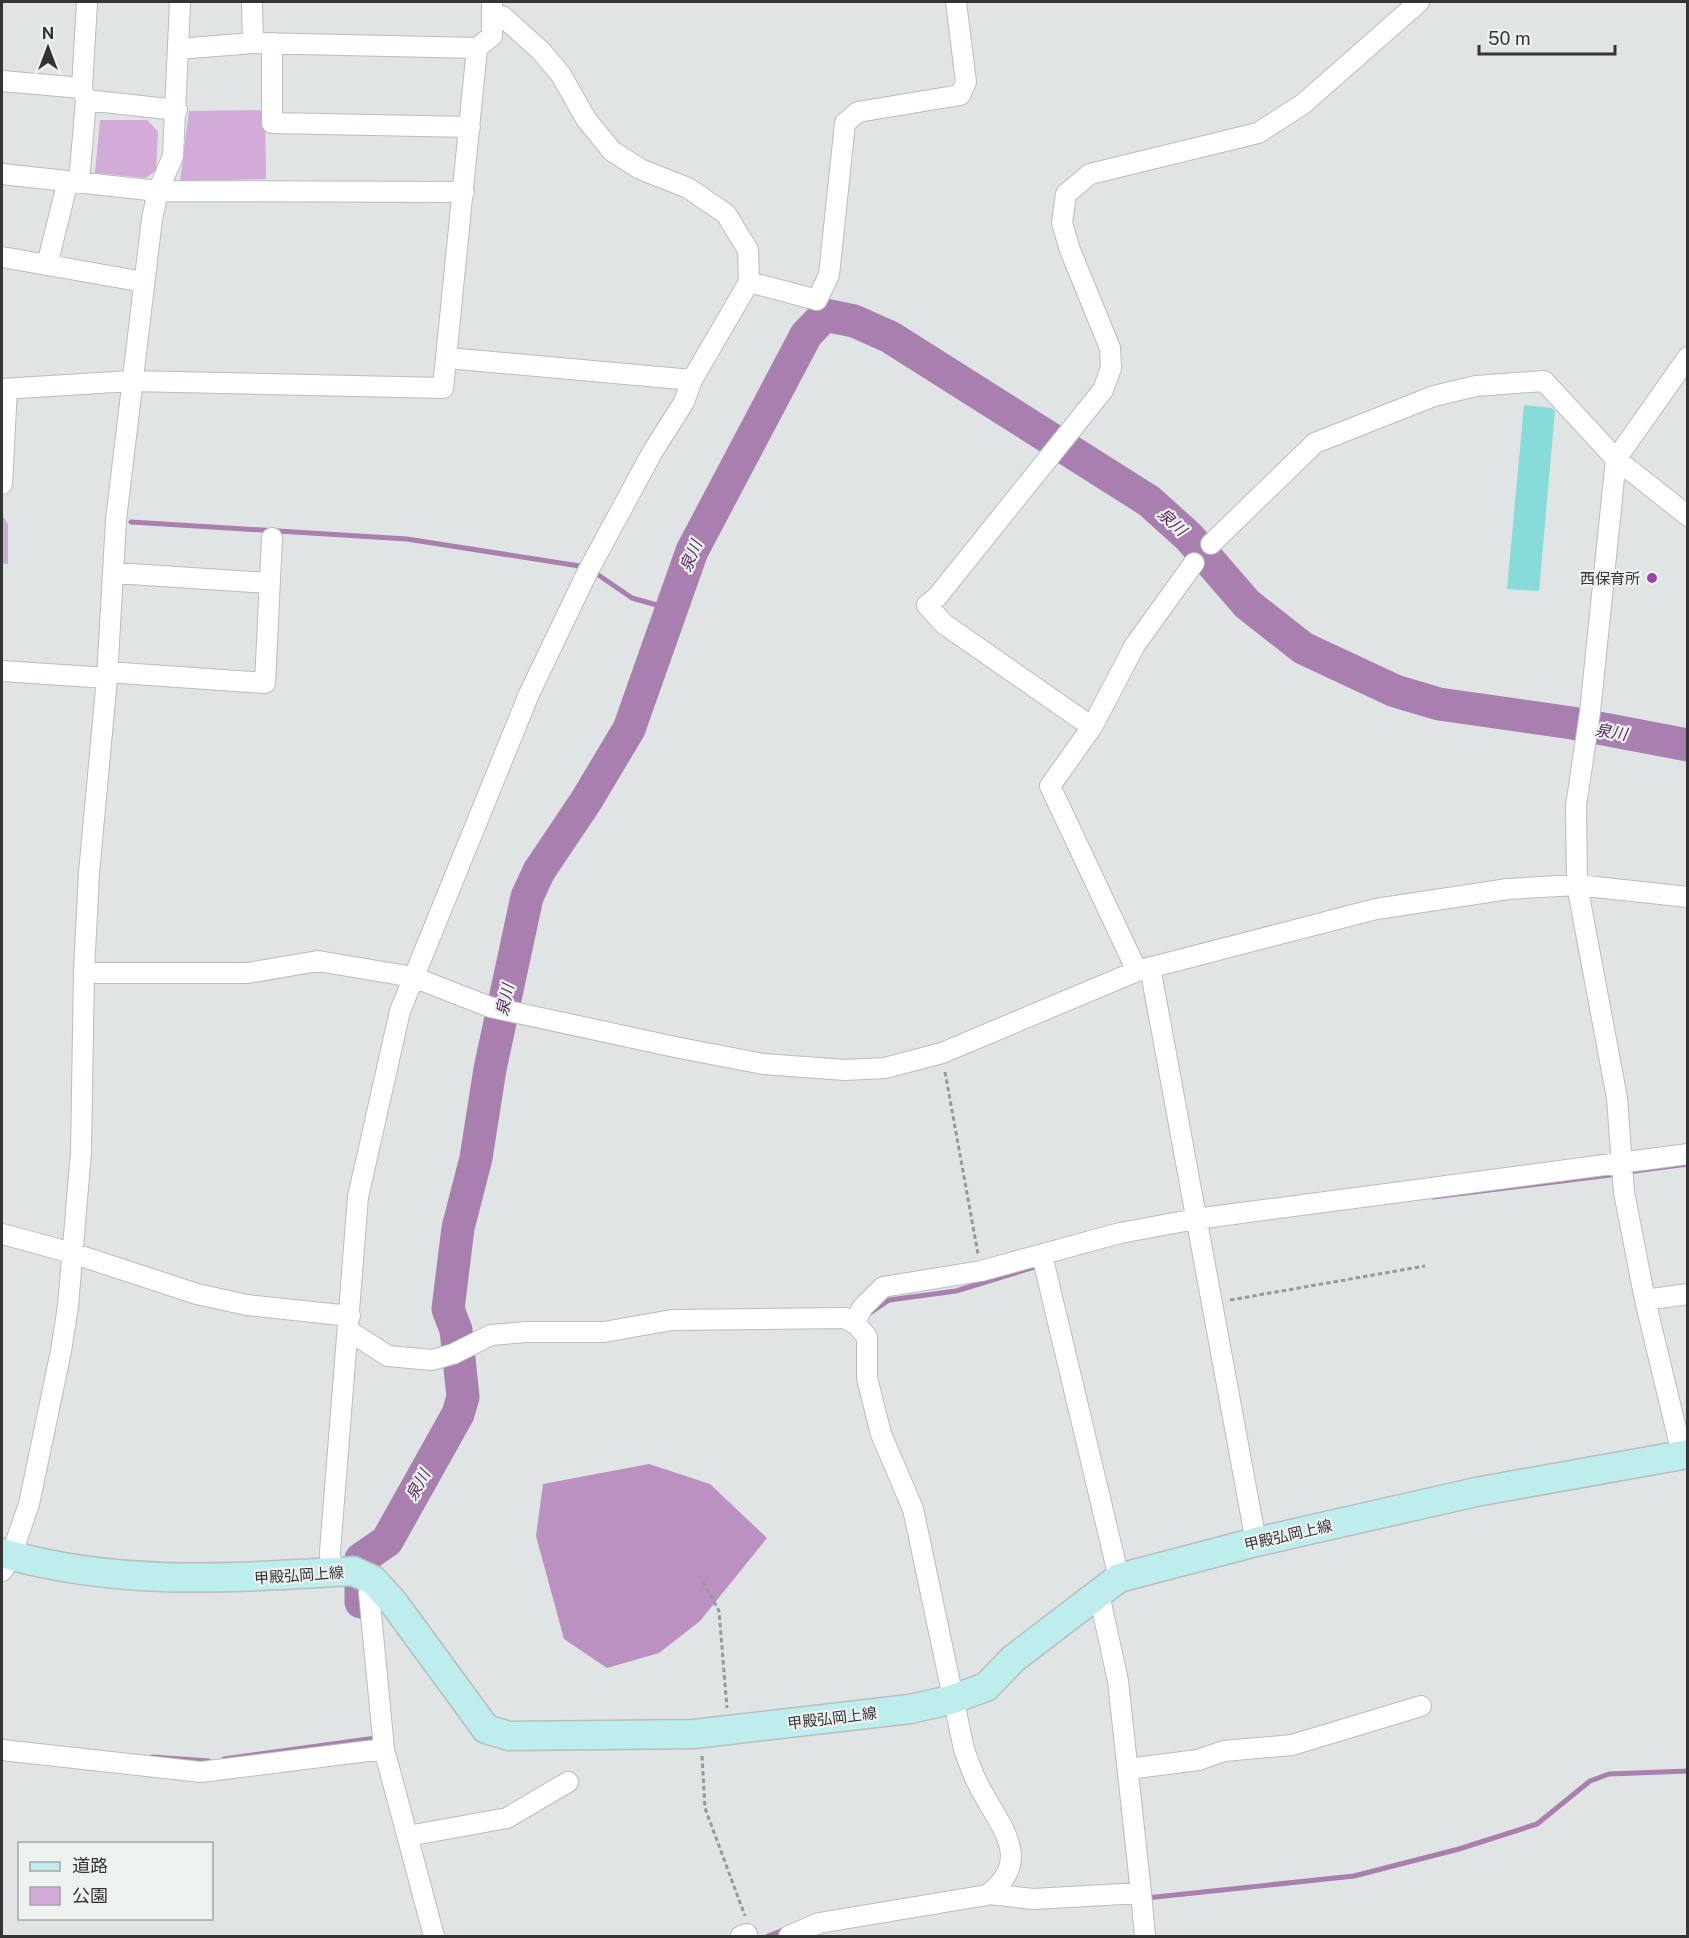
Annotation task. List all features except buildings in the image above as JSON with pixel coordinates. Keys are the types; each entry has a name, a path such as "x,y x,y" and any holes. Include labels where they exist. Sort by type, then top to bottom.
{"main road":[{"name":"甲殿弘岡上線","path":"5,1560 83,1571 207,1580 355,1575 393,1602 486,1729 509,1736 700,1734 910,1709 947,1701 986,1687 1014,1659 1109,1586 1256,1542 1476,1492 1685,1454"}],"street":[{"path":"47,265 73,182 84,94 87,2"},
{"path":"5,1560 29,1504 62,1351 81,1152 84,971 89,873 115,573 116,520 152,219 158,191 174,156 180,2"},
{"path":"252,2 263,43 272,123 470,127"},
{"path":"749,282 817,300 829,275 844,123 858,112 960,95 966,82 956,2"},
{"path":"1092,727 944,624 927,605 937,597 1103,390 1111,368 1110,348 1070,250 1062,223 1066,195 1090,174 1258,133 1303,104 1419,2"},
{"path":"178,49 263,43 477,48 492,36 492,8"},
{"path":"434,1936 384,1749 369,1593 355,1575 330,1552 358,1197 400,1011 529,694 590,568 653,451 684,402 692,380 749,282 748,250 726,214 687,188 640,169 612,150 586,119 561,75 541,51 492,8"},
{"path":"2,484 4,389 131,381 443,388 448,358 477,48"},
{"path":"2,81 177,110"},
{"path":"2,174 158,191 464,192"},
{"path":"2,257 144,282"},
{"path":"1685,1454 1645,1300 1624,1192 1617,1098 1577,885 1576,806 1590,712 1616,459 1688,357"},
{"path":"448,358 692,380"},
{"path":"1211,544 1315,442 1434,396 1476,386 1544,381 1616,459 1688,516"},
{"path":"2,671 265,683 268,583 272,538"},
{"path":"1194,563 1135,645 1092,727 1050,786 1144,969 1197,1228 1256,1542"},
{"path":"115,573 268,583"},
{"path":"84,971 94,973 248,973 318,961 413,976 490,1007 763,1064 855,1070 885,1068 942,1053 1144,969 1376,909 1508,889 1577,885 1688,897"},
{"path":"858,1327 862,1307 883,1287 981,1271 1044,1265 1120,1233 1197,1228 1622,1167 1688,1154"},
{"path":"2,1234 72,1253 197,1294 349,1324 388,1356 432,1360 460,1351 491,1335 527,1332 604,1332 672,1320 844,1318 858,1327 867,1337 867,1378 881,1434 913,1509 947,1701 977,1784 1010,1838 1010,1855 1005,1877 989,1894"},
{"path":"1044,1265 1109,1586 1145,1936"},
{"path":"1645,1300 1688,1294"},
{"path":"1128,1769 1198,1760 1224,1751 1293,1745 1420,1706"},
{"path":"2,1750 201,1772 384,1749"},
{"path":"408,1836 507,1818 568,1782"},
{"path":"789,1936 819,1923 939,1902 969,1900 989,1894 1033,1899 1142,1901"}],"path":[{"path":"942,1053 981,1271"},
{"path":"1210,1304 1425,1266"},
{"path":"703,1582 719,1611 729,1730"},
{"path":"700,1734 705,1808 745,1909 745,1936"}],"green space":[{"path":"265,110 266,179 180,181 189,111"},
{"path":"100,120 147,120 158,131 156,170 146,178 95,173"},
{"path":"2,515 8,524 8,564 2,563"}],"shaded area":[{"path":"649,1464 710,1484 767,1538 700,1621 659,1653 607,1668 564,1639 536,1536 543,1484"}],"waterway":[{"name":"泉川","path":"361,1602 361,1559 387,1541 458,1414 463,1397 456,1330 448,1309 458,1228 476,1158 490,1069 527,897 539,871 586,801 629,729 692,551 806,335 825,315 854,321 890,337 1149,501 1189,537 1247,604 1303,648 1395,691 1439,704 1572,723 1688,745"},
{"path":"131,522 407,539 586,567"},
{"path":"594,572 632,598 671,609"},
{"path":"1627,1172 1688,1164"},
{"path":"1433,1197 1618,1174"},
{"path":"867,1315 889,1300 956,1291 1041,1265"},
{"path":"224,1759 376,1738"},
{"path":"152,1757 209,1761"},
{"path":"1146,1898 1354,1876 1459,1849 1537,1824 1590,1781 1609,1774 1688,1771"},
{"path":"768,1936 786,1929"}],"place":[{"name":"西保育所","path":"1652,578"}]}
